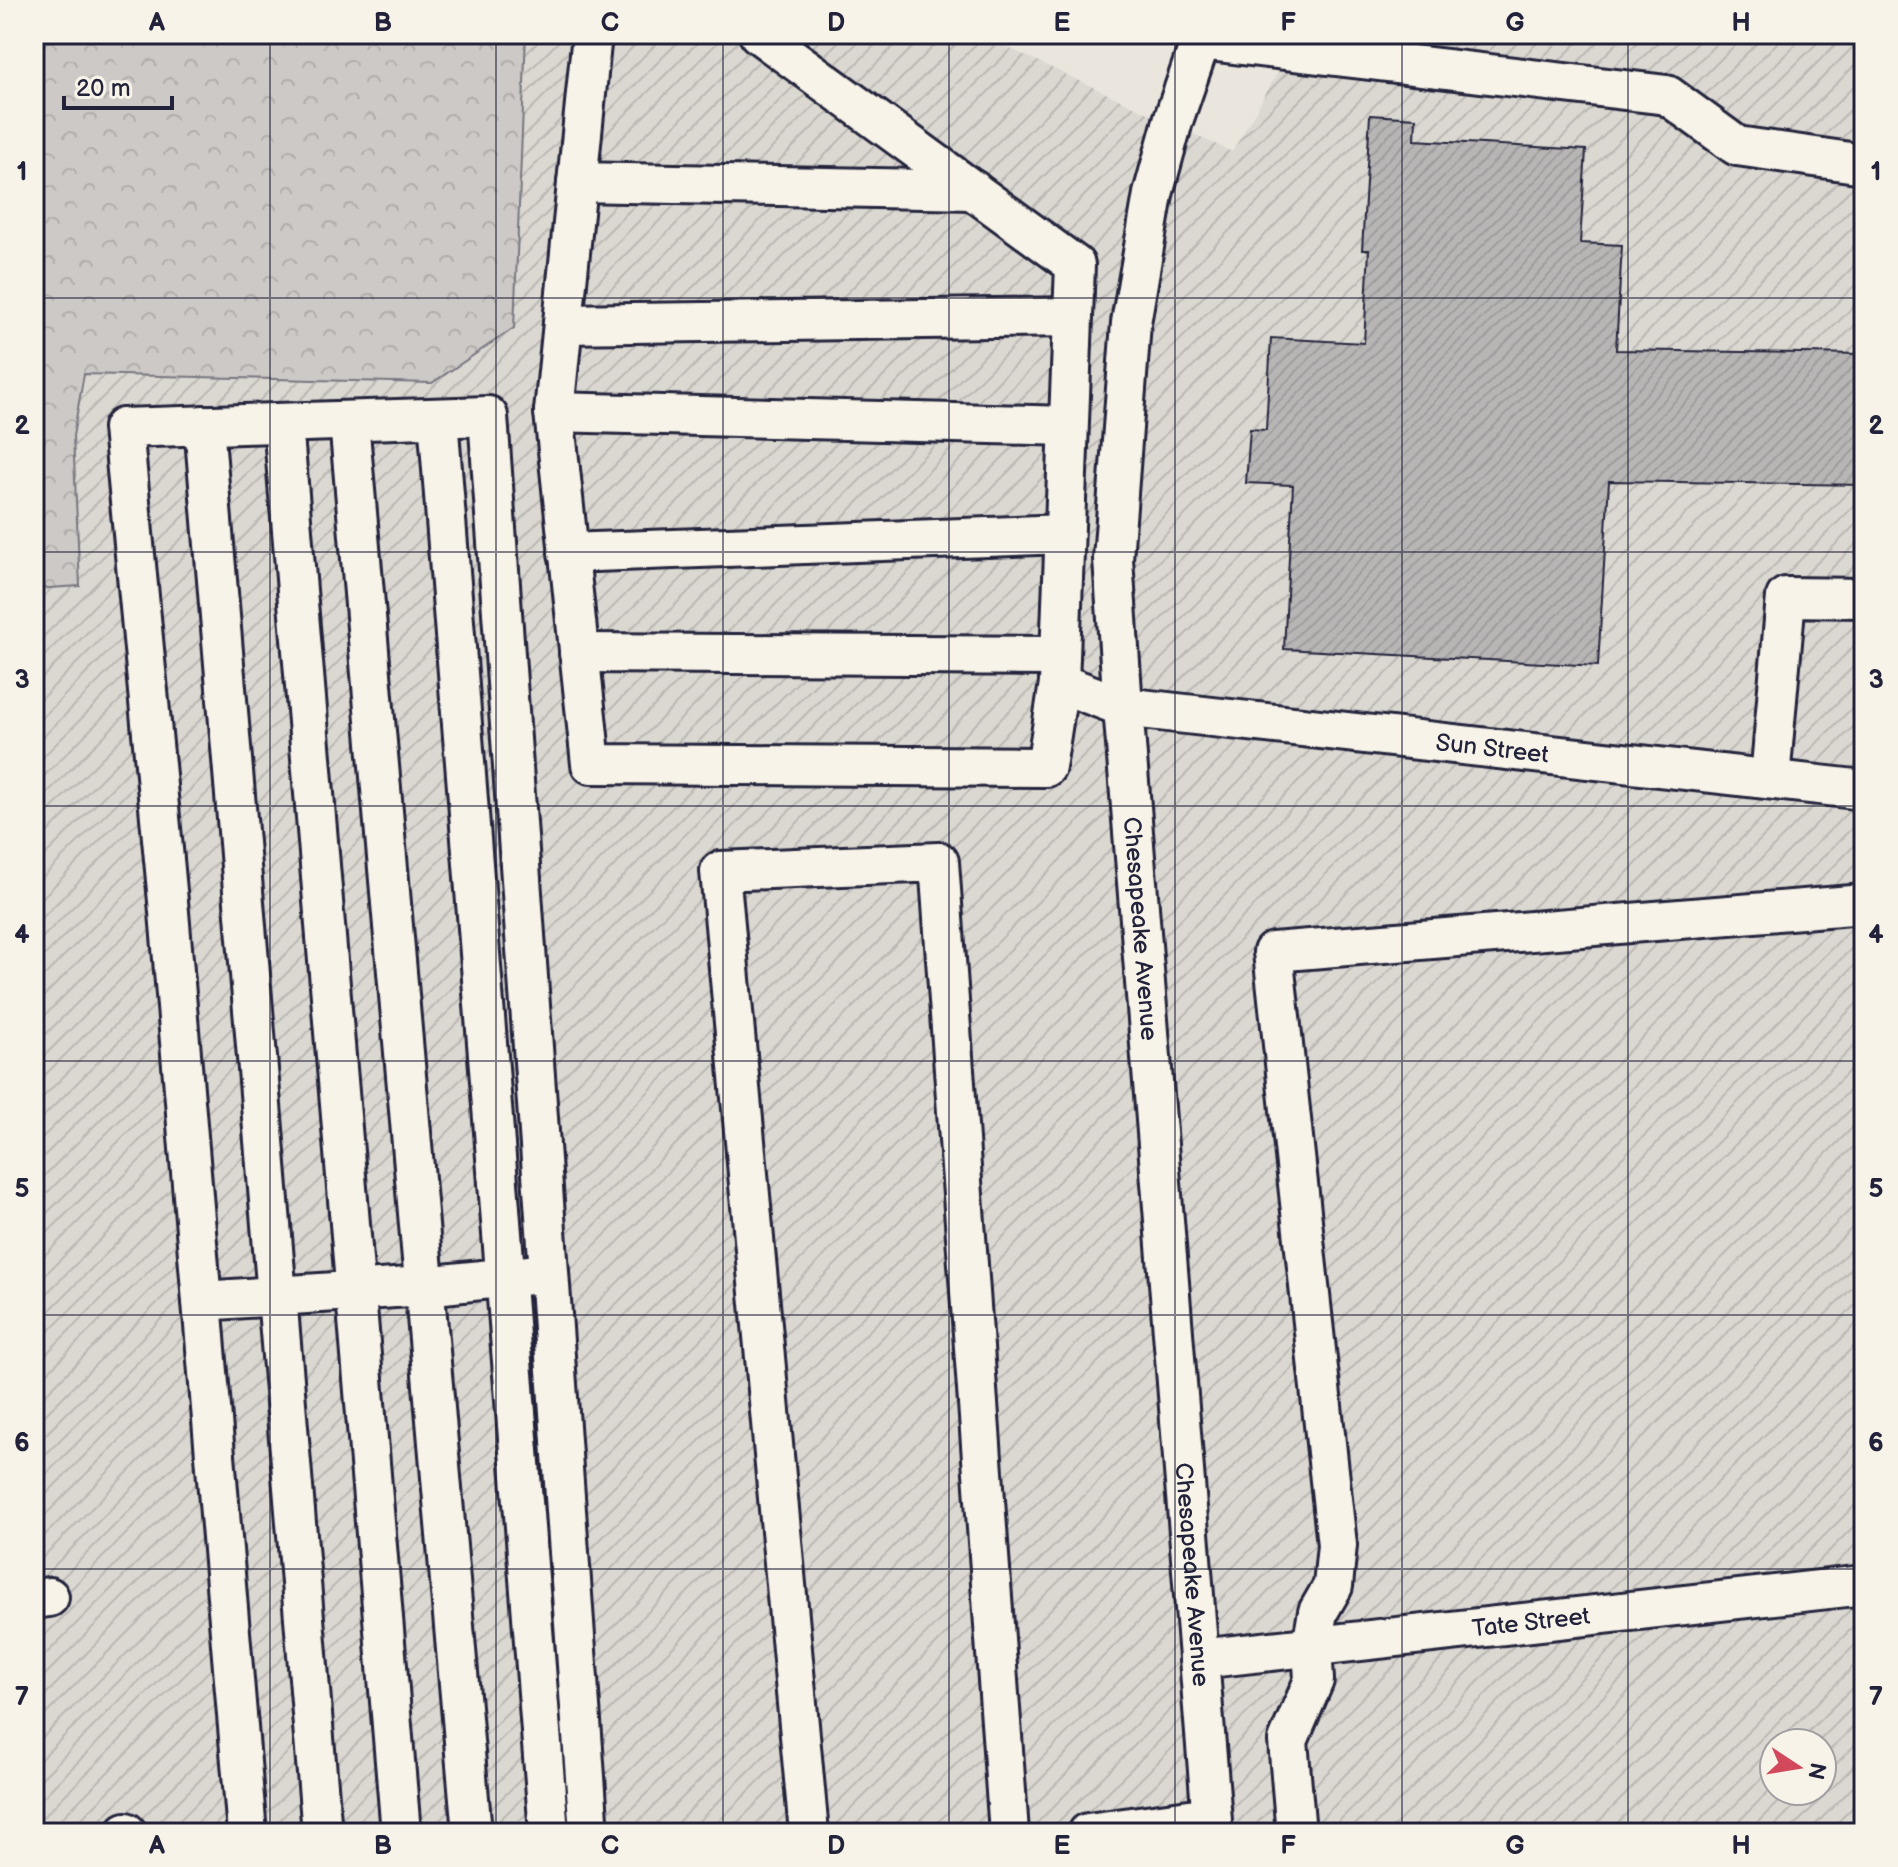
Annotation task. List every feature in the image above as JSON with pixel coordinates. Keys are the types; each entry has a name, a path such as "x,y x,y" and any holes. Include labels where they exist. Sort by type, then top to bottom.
{"street":[{"path":"592,34 554,412 591,764 1046,767 1059,670 1075,265 759,34"},
{"path":"1202,37 1667,95 1737,146 1864,164"},
{"name":"Chesapeake Avenue","path":"1202,37 1173,121 1153,194 1131,323 1113,559 1212,1825"},
{"path":"577,182 973,190"},
{"path":"563,324 1072,317"},
{"path":"554,412 1068,426"},
{"path":"247,1833 123,428 488,416 589,1833"},
{"path":"438,418 549,1833"},
{"path":"349,421 472,1833"},
{"path":"283,423 401,1833"},
{"path":"204,425 322,1833"},
{"path":"568,553 1064,534"},
{"path":"1770,779 1786,597 1864,598"},
{"path":"579,653 1059,670"},
{"name":"Sun Street","path":"1059,670 1123,707 1864,790"},
{"path":"809,1833 720,871 939,862 1009,1833"},
{"path":"1296,1833 1288,1741 1314,1680 1312,1646 1318,1612 1333,1586 1337,1545 1273,952 1864,904"},
{"path":"202,1301 549,1274"},
{"name":"Tate Street","path":"1199,1659 1864,1585"},
{"path":"1088,1833 1212,1825"}],"shaded area":[{"path":"34,34 979,34 1232,152 1300,34 1864,34 1864,1833 34,1833"}],"green space":[{"path":"34,34 526,34 514,328 432,383 84,374 73,436 80,586 34,589"}],"building":[{"path":"1370,115 1416,118 1415,140 1586,150 1580,243 1622,245 1616,350 1864,354 1864,485 1609,481 1598,666 1284,649 1293,485 1246,483 1250,429 1266,430 1271,338 1364,343 1369,250 1362,250"}]}
